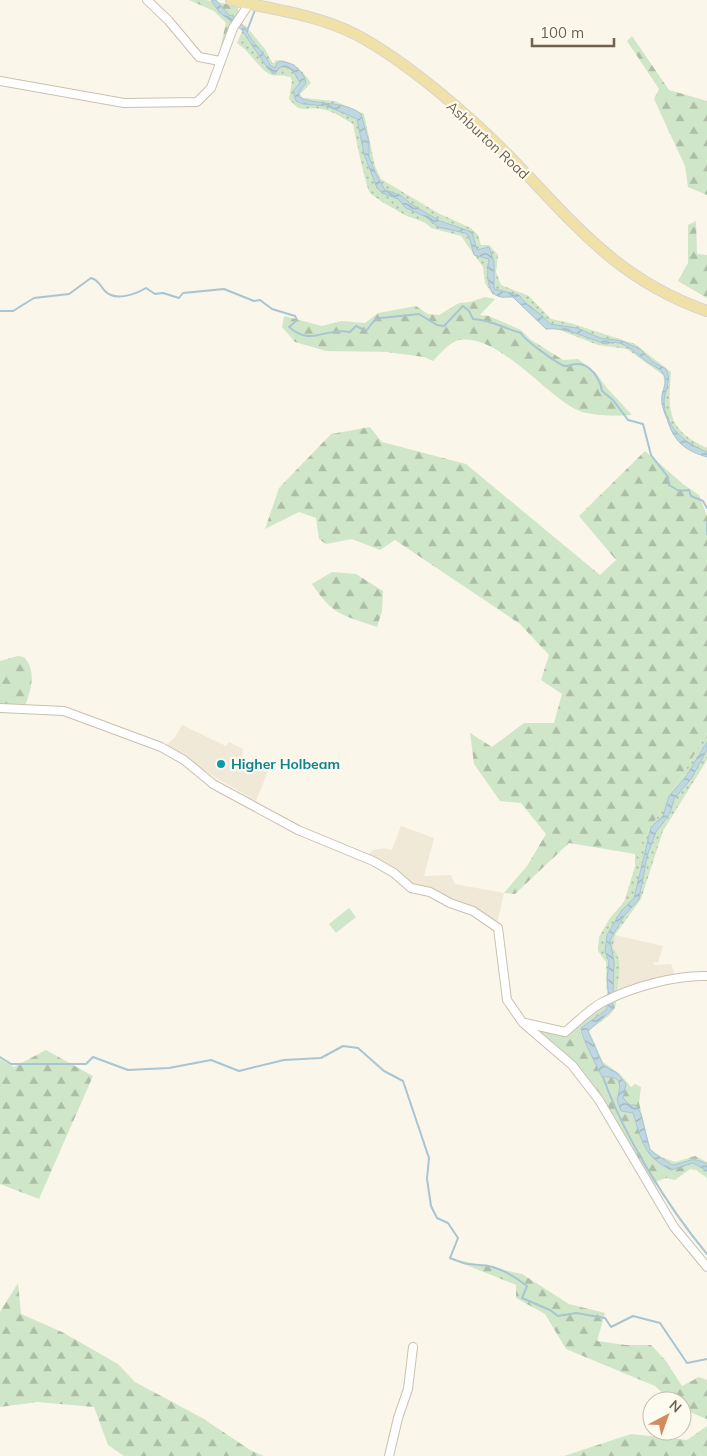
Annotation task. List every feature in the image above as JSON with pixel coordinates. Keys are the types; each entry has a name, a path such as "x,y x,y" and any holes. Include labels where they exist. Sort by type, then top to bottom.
{"main road":[{"name":"Ashburton Road","path":"231,0 249,4 272,4 355,34 378,48 469,118 508,156 570,222 617,264 646,284 682,302 707,311"}],"street":[{"path":"147,0 168,20 199,57 220,61"},
{"path":"0,80 124,103 197,102 211,88 234,28 249,4"},
{"path":"0,708 64,710 161,747 184,760 213,784 298,830 373,861 394,873 411,888 430,892 450,904 473,911 498,928 507,1000 523,1023 572,1065 599,1100 674,1227 707,1267"},
{"path":"523,1023 565,1032 604,1001 638,988 668,980 707,976"},
{"path":"389,1456 398,1418 408,1388 414,1347"}],"shaded area":[{"path":"182,725 226,746 229,742 243,749 242,759 268,771 256,801 191,763 167,745 175,737"},
{"path":"401,826 434,838 424,876 451,875 455,884 504,893 497,923 414,887 408,883 404,875 368,855 373,850 384,848 392,850"},
{"path":"615,935 663,946 658,963 654,962 654,965 671,964 675,976 616,994 613,948"}],"green space":[{"path":"189,0 205,0 238,6 238,13 220,49 226,23 214,11"},
{"path":"245,25 265,49 273,64 276,60 282,60 296,66 311,83 300,94 303,98 335,101 364,114 375,166 381,179 438,213 471,228 478,235 481,245 489,245 498,255 496,272 501,285 529,296 551,319 570,323 635,344 671,372 670,398 673,418 684,434 707,448 707,457 683,445 671,431 661,402 664,384 663,375 627,349 598,345 557,329 546,329 513,298 493,295 485,283 483,267 461,236 431,228 422,221 403,214 370,193 363,172 353,124 330,111 316,108 304,109 293,104 289,99 292,81 290,77 269,74 237,43"},
{"path":"632,36 669,90 707,101 707,195 688,187 685,166 654,99 659,89 627,41"},
{"path":"696,221 697,254 707,255 707,298 678,281 688,263 688,225"},
{"path":"485,297 495,299 480,315 489,316 521,330 530,339 563,360 578,359 596,373 606,387 632,415 595,414 575,409 518,364 486,344 470,340 456,341 433,361 424,357 387,352 326,351 295,342 282,327 284,316 322,326 341,321 365,323 378,313 416,306 428,314 439,315 459,303"},
{"path":"370,427 382,442 466,464 600,575 616,560 579,516 645,451 683,484 699,495 707,516 707,733 635,854 569,843 515,894 504,893 527,866 546,834 521,803 500,801 474,764 470,733 492,747 524,723 554,723 562,694 541,680 549,655 520,624 395,540 380,550 352,539 326,544 319,539 316,518 299,512 265,529 279,488 331,434"},
{"path":"332,572 356,574 383,591 382,611 377,627 347,617 333,609 319,595 312,584"},
{"path":"18,656 24,657 32,675 31,687 25,706 0,706 0,661"},
{"path":"707,733 707,742 685,778 670,795"},
{"path":"707,750 707,760 663,831 641,899 615,935 613,948 618,958 619,970 616,994 613,997 613,958 610,940 624,916 639,899 647,856 656,832 669,815 674,799 691,779"},
{"path":"669,797 663,816 651,827"},
{"path":"651,827 634,898 626,906 606,938 605,951 610,962 607,979 609,998 607,999 606,962 598,951 599,937 610,918 624,902 635,867 635,854"},
{"path":"349,908 356,917 336,933 329,924"},
{"path":"615,997 616,1003 612,1013 589,1031 603,1062 620,1074 631,1087 635,1084 641,1087 639,1103 650,1148 658,1156 675,1162 695,1156 707,1162 707,1178 696,1170 690,1169 675,1180 666,1178 655,1182 659,1201 600,1099 573,1064 530,1023 565,1033 597,1005 609,1000 606,1010 581,1028 580,1032 602,1077 605,1078 604,1067 588,1031 612,1011 613,999 610,999"},
{"path":"46,1050 93,1076 39,1199 0,1184 0,1059 14,1067"},
{"path":"449,1258 522,1274 569,1304 605,1313 597,1341 626,1345 651,1345 666,1361 682,1386 699,1377 707,1380 707,1419 692,1413 692,1391 660,1391 655,1386 566,1349 545,1314 516,1298 516,1285"},
{"path":"18,1283 21,1314 62,1332 118,1364 135,1382 204,1419 250,1450 264,1456 124,1456 108,1445 94,1407 37,1402 0,1407 0,1312"},
{"path":"707,1426 707,1456 564,1456 631,1434 642,1435 642,1441 692,1441 692,1436"}],"water":[{"path":"211,0 216,0 230,16 233,15 234,19 243,25 271,66 275,68 277,63 282,61 294,65 304,76 306,83 299,92 299,97 306,100 347,107 361,114 369,142 369,157 385,190 400,195 411,204 440,221 472,232 477,250 489,247 494,262 494,289 519,295 550,324 577,328 600,338 622,341 640,349 653,362 666,369 668,381 664,400 668,418 672,426 684,439 707,452 707,457 683,446 675,437 662,405 665,381 664,375 658,368 624,345 612,342 606,344 569,331 546,329 513,297 496,295 488,281 489,259 474,255 469,236 465,233 438,227 426,217 406,208 398,199 382,193 377,188 364,154 357,119 327,106 303,104 296,101 293,91 300,83 294,72 287,67 280,67 275,74 268,69 242,30 219,12"},
{"path":"707,742 707,750 691,779 674,799 670,813 656,832 647,856 639,899 624,916 610,940 614,962 613,997 609,998 607,979 609,962 605,951 607,935 622,910 634,898 651,827 663,816 669,796 685,778"},
{"path":"613,998 612,1010 588,1031 603,1065 617,1073 626,1084 623,1098 630,1105 636,1105 641,1114 650,1150 672,1165 689,1160 701,1161 707,1164 707,1171 693,1163 671,1170 655,1159 645,1147 633,1113 621,1111 617,1100 619,1082 614,1078 602,1077 586,1044 581,1028 606,1010 609,999"}],"waterway":[{"path":"247,31 255,10"},
{"path":"0,311 13,311 34,298 69,294 91,278 98,282 105,291 114,296 125,296 146,288 155,294 163,293 179,298 183,293 224,289 254,301 260,300 272,309 295,316 297,320 289,327 304,336 341,331 350,332 356,326 366,331 374,321 381,318 419,314 437,325 444,326 463,306 469,311 473,319 521,333 534,346 561,365 582,364 590,369 597,377 602,391 613,400 628,420 643,424 651,455 668,477 669,485 679,491 689,490 691,496 703,501 707,508"},
{"path":"707,522 707,534"},
{"path":"0,1057 11,1064 86,1064 93,1057 128,1070 169,1068 211,1060 239,1071 284,1060 321,1058 343,1046 358,1048 384,1071 403,1081 429,1158 427,1179 431,1206 437,1218 448,1223 458,1238 450,1258 465,1263 493,1267 517,1278 527,1286 522,1298 550,1310 558,1316 576,1313 605,1318 611,1327 633,1316 660,1323 687,1363 707,1359"},
{"path":"603,1077 622,1123 648,1170 677,1214 707,1254"}],"place":[{"name":"Higher Holbeam","path":"221,764"}]}
